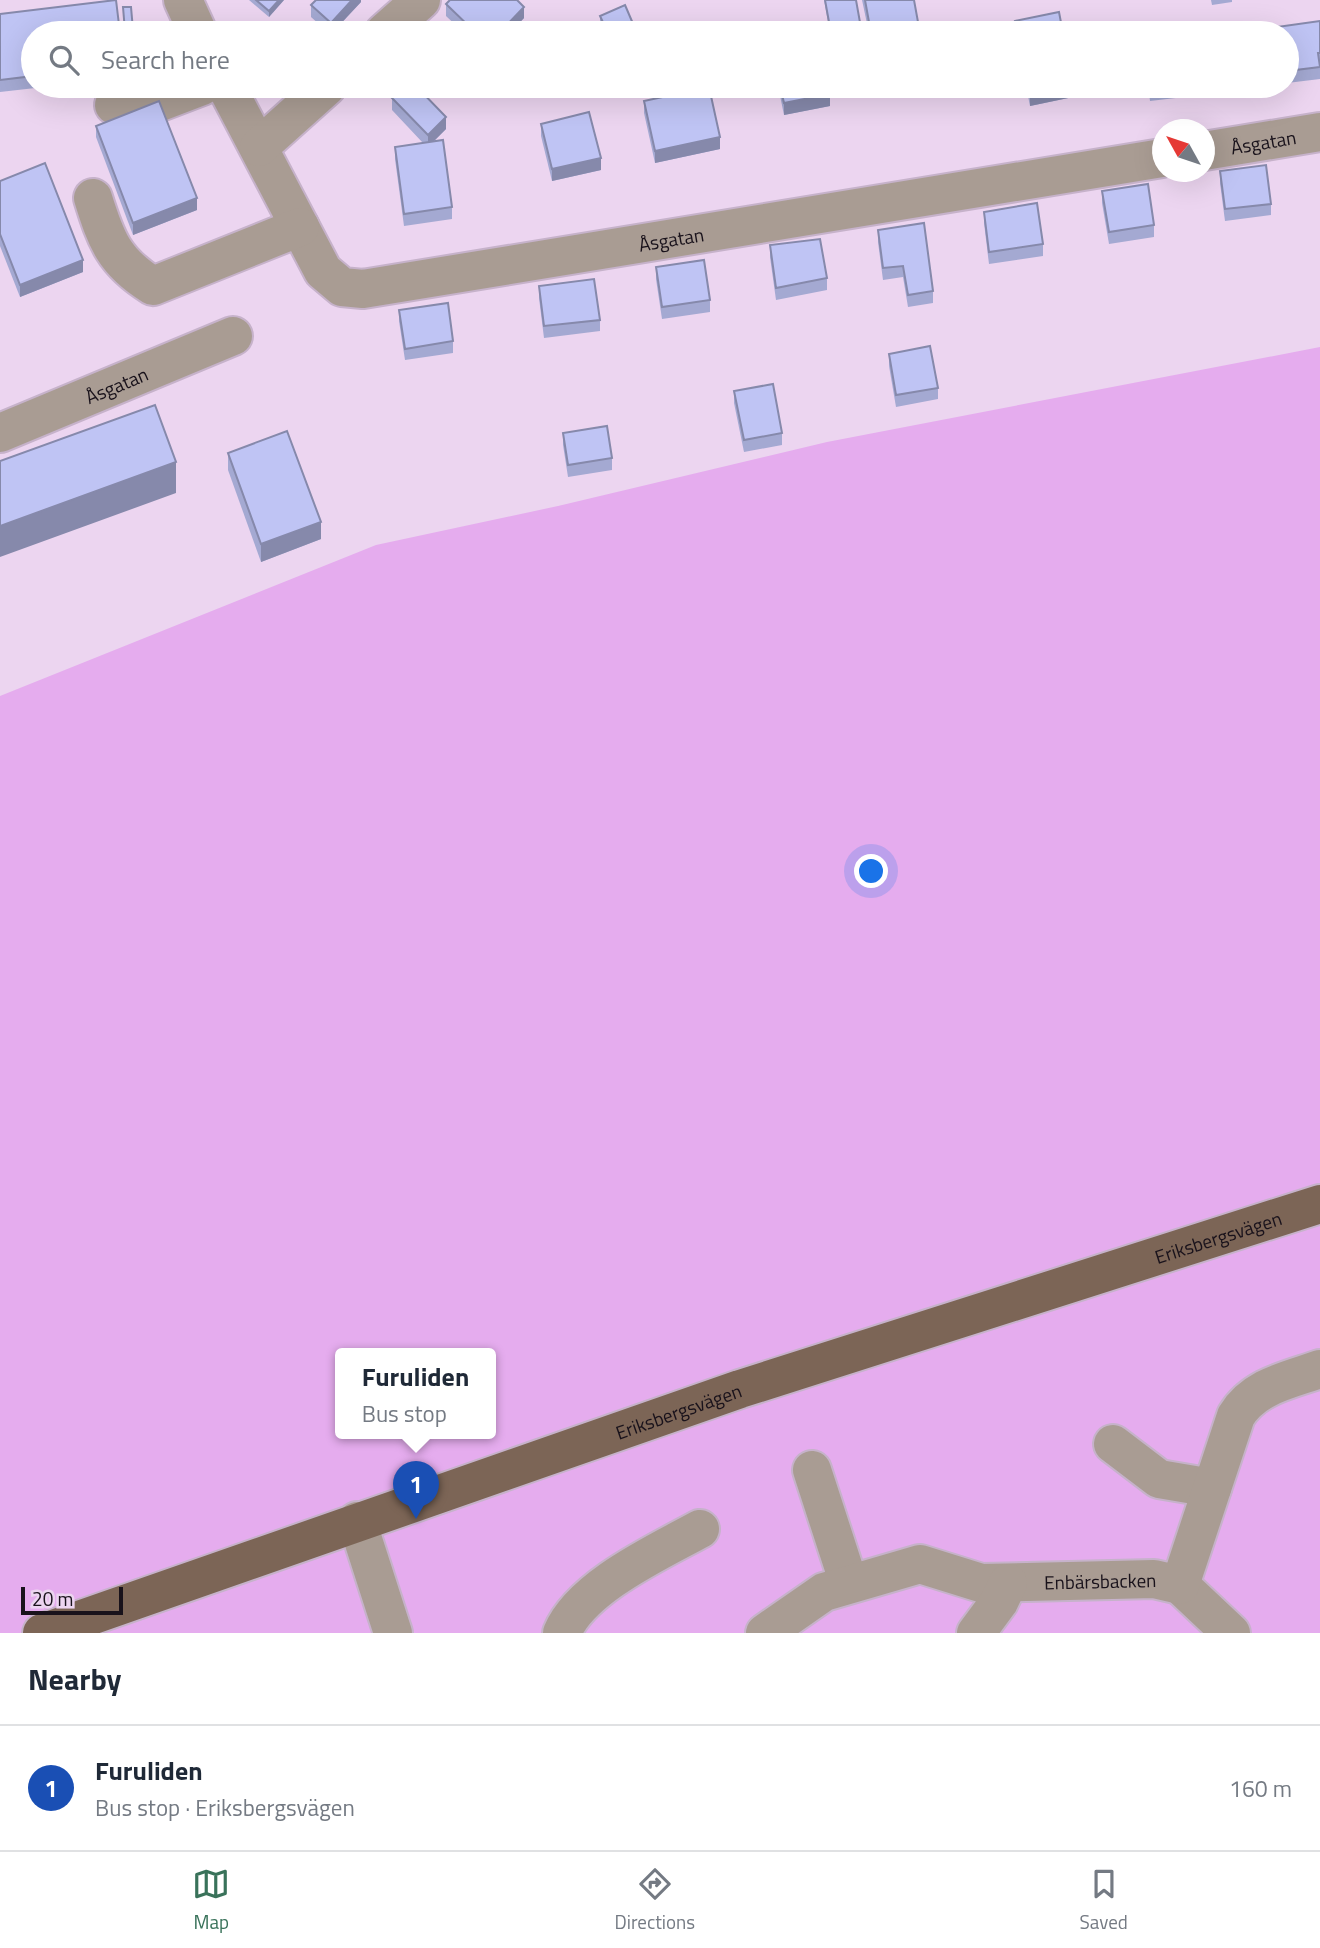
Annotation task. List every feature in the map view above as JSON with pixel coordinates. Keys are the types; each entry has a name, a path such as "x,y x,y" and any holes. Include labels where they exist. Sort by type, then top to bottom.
{"main road":[{"name":"Eriksbergsvägen","path":"43,1633 740,1389 1320,1204"}],"street":[{"path":"183,0 193,21"},
{"path":"397,21 421,0"},
{"path":"114,105 134,112 171,98"},
{"name":"Åsgatan","path":"232,98 323,271 342,287 363,289 1152,160"},
{"path":"259,147 314,98"},
{"name":"Åsgatan","path":"1215,149 1320,132"},
{"path":"93,198 107,243 131,272 153,286 300,227"},
{"name":"Åsgatan","path":"0,433 233,336"},
{"name":"Enbärsbacken","path":"765,1633 812,1598 849,1584 920,1564 933,1566 970,1582 1154,1579 1180,1585 1236,1416 1246,1400 1261,1391 1320,1369"},
{"path":"1113,1444 1159,1479 1212,1488"},
{"path":"812,1470 849,1584"},
{"path":"357,1521 393,1633"},
{"path":"562,1633 567,1621 620,1573 700,1529"},
{"path":"976,1633 999,1602 1008,1583"},
{"path":"1180,1585 1231,1633"}],"shaded area":[{"path":"1320,347 1320,1633 0,1633 0,696 376,545 558,506 827,442"}],"building":[{"path":"116,0 119,21 21,21 21,77 0,80 0,14"},
{"path":"256,0 279,0 269,11"},
{"path":"316,0 352,0 333,21 329,21 311,5"},
{"path":"450,0 517,0 524,7 511,21 464,21 446,4"},
{"path":"825,0 856,0 860,21 829,21"},
{"path":"865,0 914,0 918,21 869,21"},
{"path":"625,5 632,21 602,21 600,16"},
{"path":"123,7 131,7 132,21 124,21"},
{"path":"1059,12 1061,21 1015,21"},
{"path":"1320,21 1320,67 1299,70 1299,24"},
{"path":"392,98 428,98 446,117 428,135"},
{"path":"658,98 711,98 720,137 655,151 644,101"},
{"path":"783,98 810,98 784,103"},
{"path":"159,101 197,198 133,223 96,126"},
{"path":"589,112 601,158 552,169 541,124"},
{"path":"443,140 452,207 404,214 395,147"},
{"path":"45,163 83,260 20,285 0,234 0,181"},
{"path":"1266,165 1271,204 1225,209 1220,171"},
{"path":"1148,184 1154,225 1109,232 1102,191"},
{"path":"1037,203 1043,244 989,252 984,212"},
{"path":"924,223 933,291 908,295 903,266 883,268 878,230"},
{"path":"820,239 827,278 776,288 770,245"},
{"path":"704,260 710,300 662,307 656,267"},
{"path":"594,279 600,320 544,326 539,286"},
{"path":"448,303 453,341 405,349 399,310"},
{"path":"930,346 938,388 896,395 889,354"},
{"path":"773,384 782,433 744,440 734,391"},
{"path":"155,405 176,462 0,526 0,461"},
{"path":"607,426 612,458 568,465 563,433"},
{"path":"287,431 321,522 261,544 228,453"}],"place":[{"name":"Furuliden","path":"416,1519"}]}
